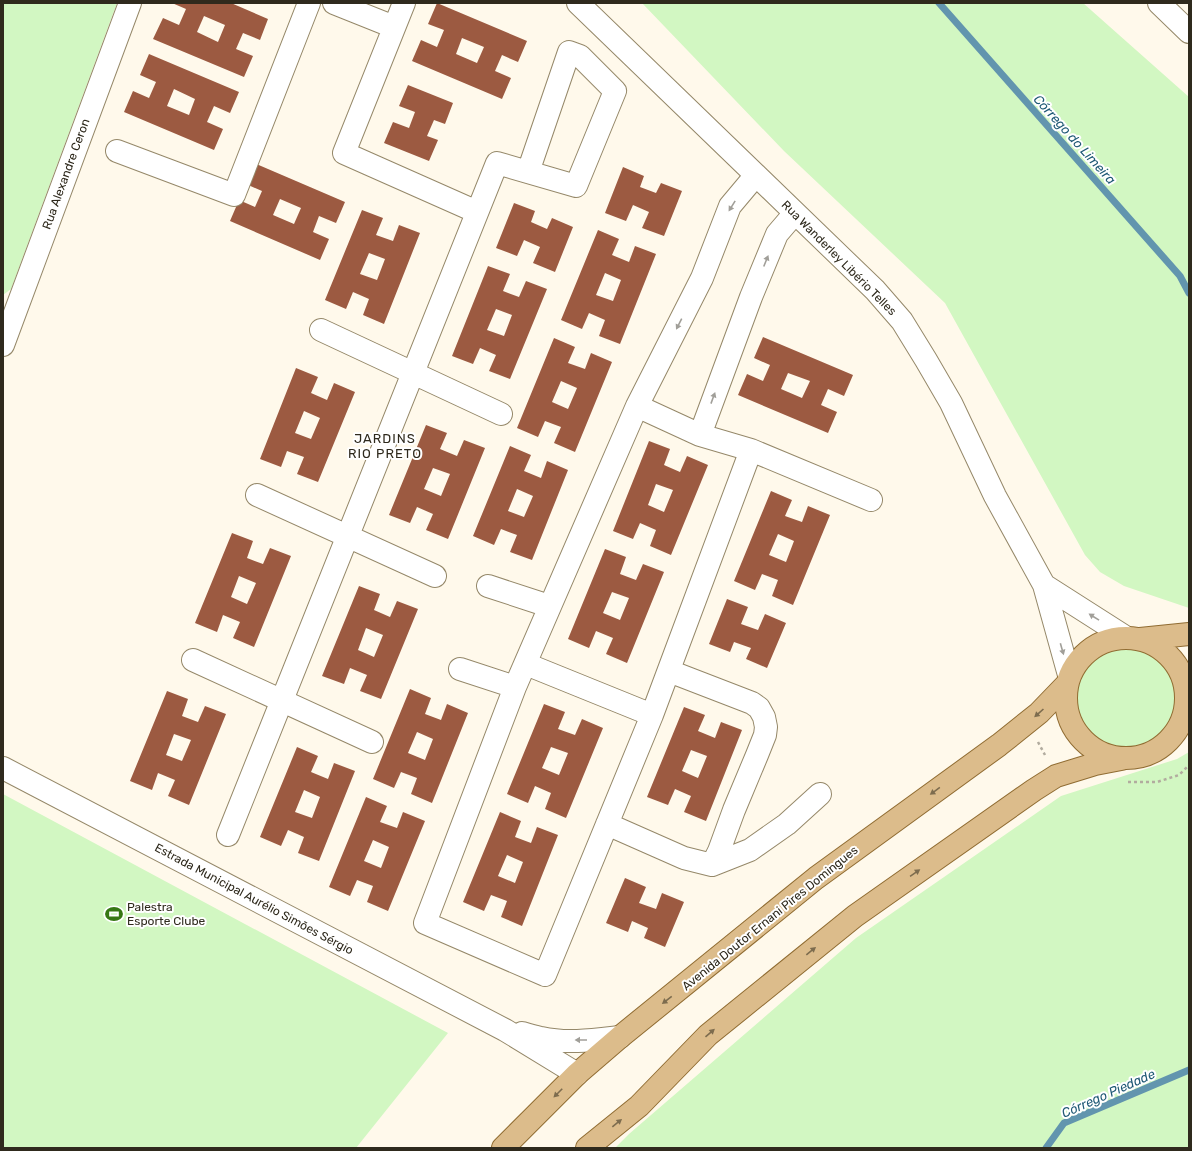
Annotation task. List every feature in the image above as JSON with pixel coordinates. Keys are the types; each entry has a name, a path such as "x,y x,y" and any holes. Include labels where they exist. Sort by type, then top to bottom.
{"main road":[{"path":"1121,759 1101,754 1083,742 1071,725 1065,706 1068,680 1079,660 1092,648 1109,640 1189,634"},
{"path":"587,1148 639,1106 708,1035 854,916 1034,790 1056,776 1095,764 1143,757 1164,747 1184,727 1186,686 1177,665 1161,648 1133,638"},
{"name":"Avenida Doutor Ernani Pires Domingues","path":"503,1148 577,1074 620,1037 816,878 999,745 1034,717 1068,680"}],"street":[{"name":"Rua Alexandre Ceron","path":"3,345 130,3"},
{"path":"117,151 234,195 309,3"},
{"path":"334,3 394,27"},
{"path":"404,3 344,153 477,212"},
{"name":"Rua Wanderley Libério Telles","path":"578,3 875,290 902,321 951,403 995,496 1044,585 1068,680"},
{"path":"1159,3 1189,32"},
{"path":"228,835 497,163 576,186 615,91 580,56 569,52 528,172"},
{"path":"751,450 652,715 545,975 425,923 515,688 549,606 637,406 702,278 730,206 756,175"},
{"path":"700,435 751,297 777,234 795,213"},
{"path":"321,330 501,414"},
{"path":"637,406 700,435 751,450 871,500"},
{"path":"257,495 435,576"},
{"name":"Rua Wanderley Libério Telles","path":"1044,585 1133,638"},
{"path":"488,586 549,606"},
{"path":"193,660 372,742"},
{"path":"526,664 652,715"},
{"path":"460,669 515,688"},
{"path":"669,671 752,703 759,708 766,722 764,735 757,755 712,865"},
{"name":"Estrada Municipal Aurélio Simões Sérgio","path":"3,768 506,1030 577,1074"},
{"path":"607,824 684,858 712,865 750,850 787,824 820,794"},
{"name":"Estrada Municipal Aurélio Simões Sérgio","path":"506,1030 542,1039 586,1041 620,1037"}],"green space":[{"path":"3,3 117,3 11,289 3,295"},
{"path":"642,3 1083,3 1189,97 1189,608 1124,586 1100,572 1085,555 945,303 784,151"},
{"path":"1126,643 1137,644 1147,648 1165,659 1176,677 1180,687 1180,709 1176,719 1165,737 1147,748 1137,752 1126,753 1115,752 1105,748 1087,737 1076,719 1072,709 1071,698 1072,687 1076,677 1087,659 1105,648 1115,644"},
{"path":"1189,752 1189,1148 615,1148 629,1134 856,938 1061,796 1177,759"},
{"name":"Palestra Esporte Clube","path":"3,794 448,1033 356,1148 3,1148"}],"building":[{"path":"172,3 231,3 268,19 260,40 243,33 236,49 253,56 244,77 153,39 163,18 179,25 186,9","holes":["204,16 225,25 218,42 197,32"]},
{"path":"437,3 527,41 518,62 502,55 495,71 511,78 502,99 412,61 421,40 437,47 444,30 428,24","holes":["462,38 484,47 477,63 456,54"]},
{"path":"149,54 239,92 230,113 214,106 207,122 223,129 214,150 124,112 133,91 149,98 156,82 140,75","holes":["174,89 195,99 189,115 167,106"]},
{"path":"408,85 453,103 445,124 434,120 427,136 438,140 429,161 384,143 393,122 409,128 415,112 399,106"},
{"path":"254,163 345,202 336,223 319,216 313,232 329,239 320,260 230,221 239,200 255,207 262,191 246,184","holes":["280,199 301,208 294,224 273,215"]},
{"path":"623,167 644,176 640,187 656,193 661,183 682,191 664,236 642,228 649,212 633,205 626,221 605,213"},
{"path":"514,203 535,211 531,222 547,229 552,218 573,227 555,272 533,263 540,247 524,240 517,256 496,248"},
{"path":"362,210 383,218 376,235 393,241 399,225 420,233 384,324 363,315 369,299 353,292 346,309 325,300","holes":["369,253 385,259 377,280 360,274"]},
{"path":"598,230 619,239 612,255 629,262 635,246 656,254 620,344 599,336 605,320 589,313 582,329 561,320","holes":["605,273 621,280 613,301 596,295"]},
{"path":"488,266 510,274 503,291 519,297 526,281 547,289 510,379 489,371 496,355 480,348 473,364 452,356","holes":["496,309 512,315 504,336 487,330"]},
{"path":"763,337 853,375 844,396 828,389 821,405 837,412 828,433 738,395 747,374 763,381 770,365 754,358","holes":["788,373 810,381 802,398 781,389"]},
{"path":"554,338 575,347 568,363 585,369 591,353 612,362 575,452 554,443 561,427 545,421 538,437 517,428","holes":["561,381 577,388 568,409 552,402"]},
{"path":"296,368 318,377 311,393 327,400 334,383 355,392 318,482 297,474 304,457 287,451 281,467 260,459","holes":["304,411 320,418 311,439 295,433"]},
{"path":"426,425 447,433 440,449 457,456 464,440 485,448 448,539 426,530 433,514 417,507 410,523 389,515","holes":["433,468 450,474 441,496 424,489"]},
{"path":"649,441 670,449 664,465 680,472 687,456 708,465 671,555 650,546 656,530 640,523 633,539 613,531","holes":["656,484 673,490 664,512 648,505"]},
{"path":"510,446 531,455 524,471 541,478 547,461 568,470 532,560 510,552 517,535 501,529 494,545 473,536","holes":["517,489 533,496 524,517 508,511"]},
{"path":"771,491 792,500 785,516 802,522 808,506 830,515 793,605 772,596 778,580 762,574 755,590 734,581","holes":["778,534 794,541 786,562 769,555"]},
{"path":"232,533 253,541 247,558 263,564 270,548 291,556 254,647 233,638 240,622 223,615 217,632 195,623","holes":["239,576 256,583 247,604 231,597"]},
{"path":"605,549 626,557 620,574 636,580 643,564 664,572 627,663 606,654 613,638 596,631 589,648 568,639","holes":["612,592 629,598 620,620 603,613"]},
{"path":"359,586 380,594 374,610 390,617 397,601 418,609 381,699 360,691 367,675 350,668 344,684 322,676","holes":["366,628 383,635 374,657 358,650"]},
{"path":"727,599 748,607 741,624 758,630 765,614 786,623 767,668 746,659 751,648 734,642 730,652 709,644"},
{"path":"410,689 431,698 425,714 441,720 447,704 468,713 432,803 411,794 417,778 401,772 394,788 373,779","holes":["417,732 433,739 425,760 408,753"]},
{"path":"167,691 188,699 182,716 198,722 205,706 226,714 189,805 168,796 175,780 158,773 152,790 130,781","holes":["174,734 191,740 182,761 166,755"]},
{"path":"544,704 565,712 558,729 575,735 582,719 603,728 566,818 545,809 551,793 535,786 528,803 507,794","holes":["551,747 568,753 559,775 542,768"]},
{"path":"684,707 705,715 698,731 715,738 721,722 742,730 706,821 684,812 691,796 675,789 668,805 647,797","holes":["691,750 707,756 698,778 682,771"]},
{"path":"297,747 318,756 311,772 328,779 334,763 355,771 319,861 298,853 304,837 288,830 281,846 260,837","holes":["304,790 320,797 312,818 295,812"]},
{"path":"366,797 387,806 380,822 397,828 403,812 425,821 388,911 367,902 373,886 357,880 350,896 329,887","holes":["373,840 389,847 381,868 364,861"]},
{"path":"500,812 521,821 515,837 531,843 537,827 558,835 522,926 501,917 507,901 491,895 484,911 463,902","holes":["507,855 523,862 515,883 498,876"]},
{"path":"625,878 646,887 639,903 656,909 662,893 684,902 665,947 644,938 648,928 632,921 628,932 606,923"}],"waterway":[{"name":"Córrego do Limeira","path":"939,3 1180,276 1189,293"},
{"name":"Córrego Piedade","path":"1046,1148 1064,1123 1189,1070"}],"place":[{"name":"Palestra Esporte Clube","path":"114,914"}],"district":[{"name":"JARDINS RIO PRETO","path":"385,446"}]}
